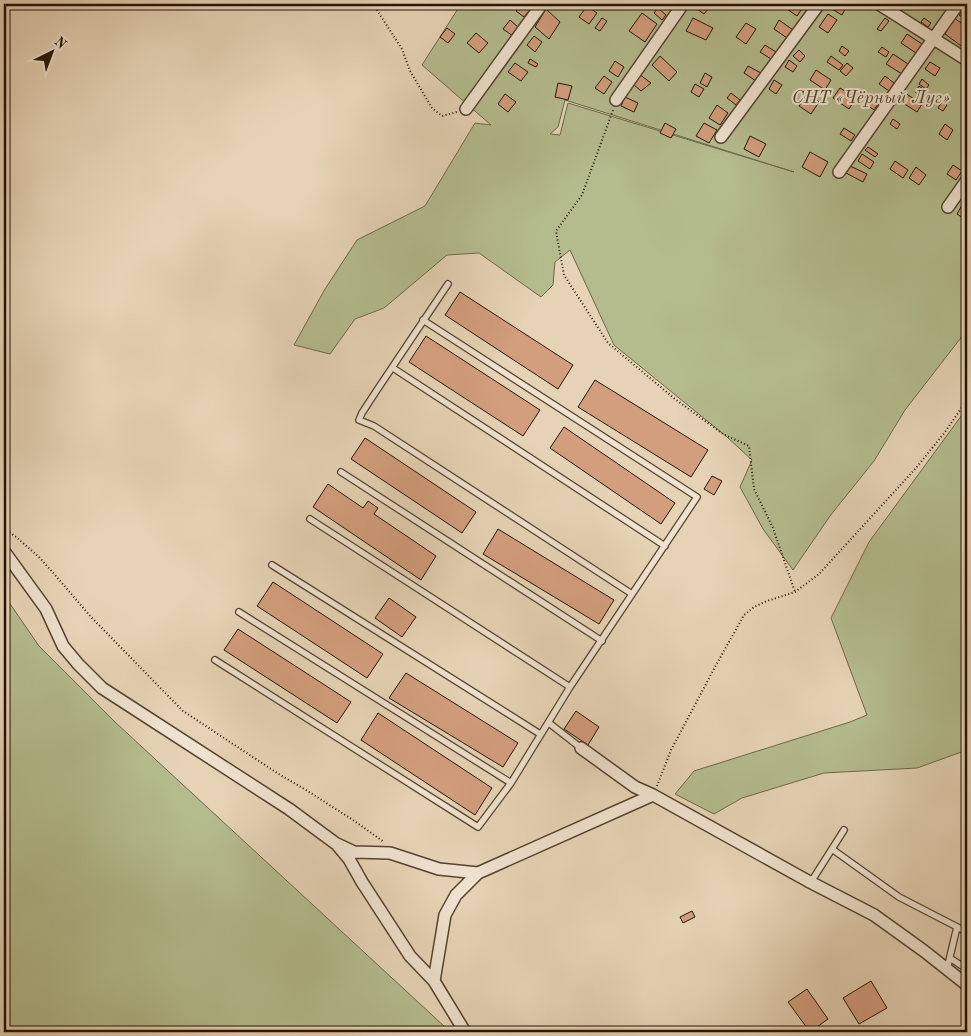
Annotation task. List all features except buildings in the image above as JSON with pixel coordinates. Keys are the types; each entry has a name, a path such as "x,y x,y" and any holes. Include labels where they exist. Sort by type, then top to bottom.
{"street":[{"path":"466,109 542,4"},
{"path":"616,100 683,4"},
{"path":"721,137 819,4"},
{"path":"879,4 967,60"},
{"path":"839,172 958,4"},
{"path":"948,207 967,180"},
{"path":"4,551 46,609 63,646 102,688 289,809 335,843 354,852 390,853 440,869 478,873"},
{"path":"581,748 635,787 874,915 948,964 967,985"},
{"path":"434,981 445,915 456,895 478,873 653,795"},
{"path":"335,843 349,859 410,956 434,981 465,1032"}],"lane":[{"path":"448,284 359,420 374,426 632,594"},
{"path":"215,660 478,827 511,783 570,687 697,497 424,320"},
{"path":"393,368 665,546"},
{"path":"341,472 602,641"},
{"path":"310,519 570,687"},
{"path":"272,565 540,734"},
{"path":"239,612 511,783"},
{"path":"549,723 581,748"},
{"path":"811,882 844,830"},
{"path":"832,849 899,898 963,930 967,926"},
{"path":"957,927 948,964 965,968 967,966"}],"path":[{"path":"373,4 402,49 410,71 432,108 442,116 466,109"},
{"path":"616,100 582,195 556,231 564,275 608,343 675,399 723,434 749,446 754,489 773,528 795,592"},
{"path":"653,795 671,750 744,615 754,607 767,601 795,592 819,574 909,475 945,432 967,400"},
{"path":"4,528 39,557 90,617 183,711 384,842"}],"green space":[{"name":"СНТ «Чёрный Луг»","path":"461,4 967,4 967,330 905,410 874,461 830,516 793,570 763,529 740,487 752,460 727,437 614,345 570,250 555,262 553,285 541,297 479,253 447,255 384,308 355,319 330,354 294,345 325,289 357,240 425,206 475,123 491,125 422,65","holes":["565,100 794,172 568,103 560,135 550,134 558,127"]},
{"path":"967,408 967,750 917,768 824,773 742,798 714,814 675,794 694,771 867,715 831,618 869,542"},
{"path":"4,595 39,646 115,722 445,1027 441,1032 4,1032"}]}
